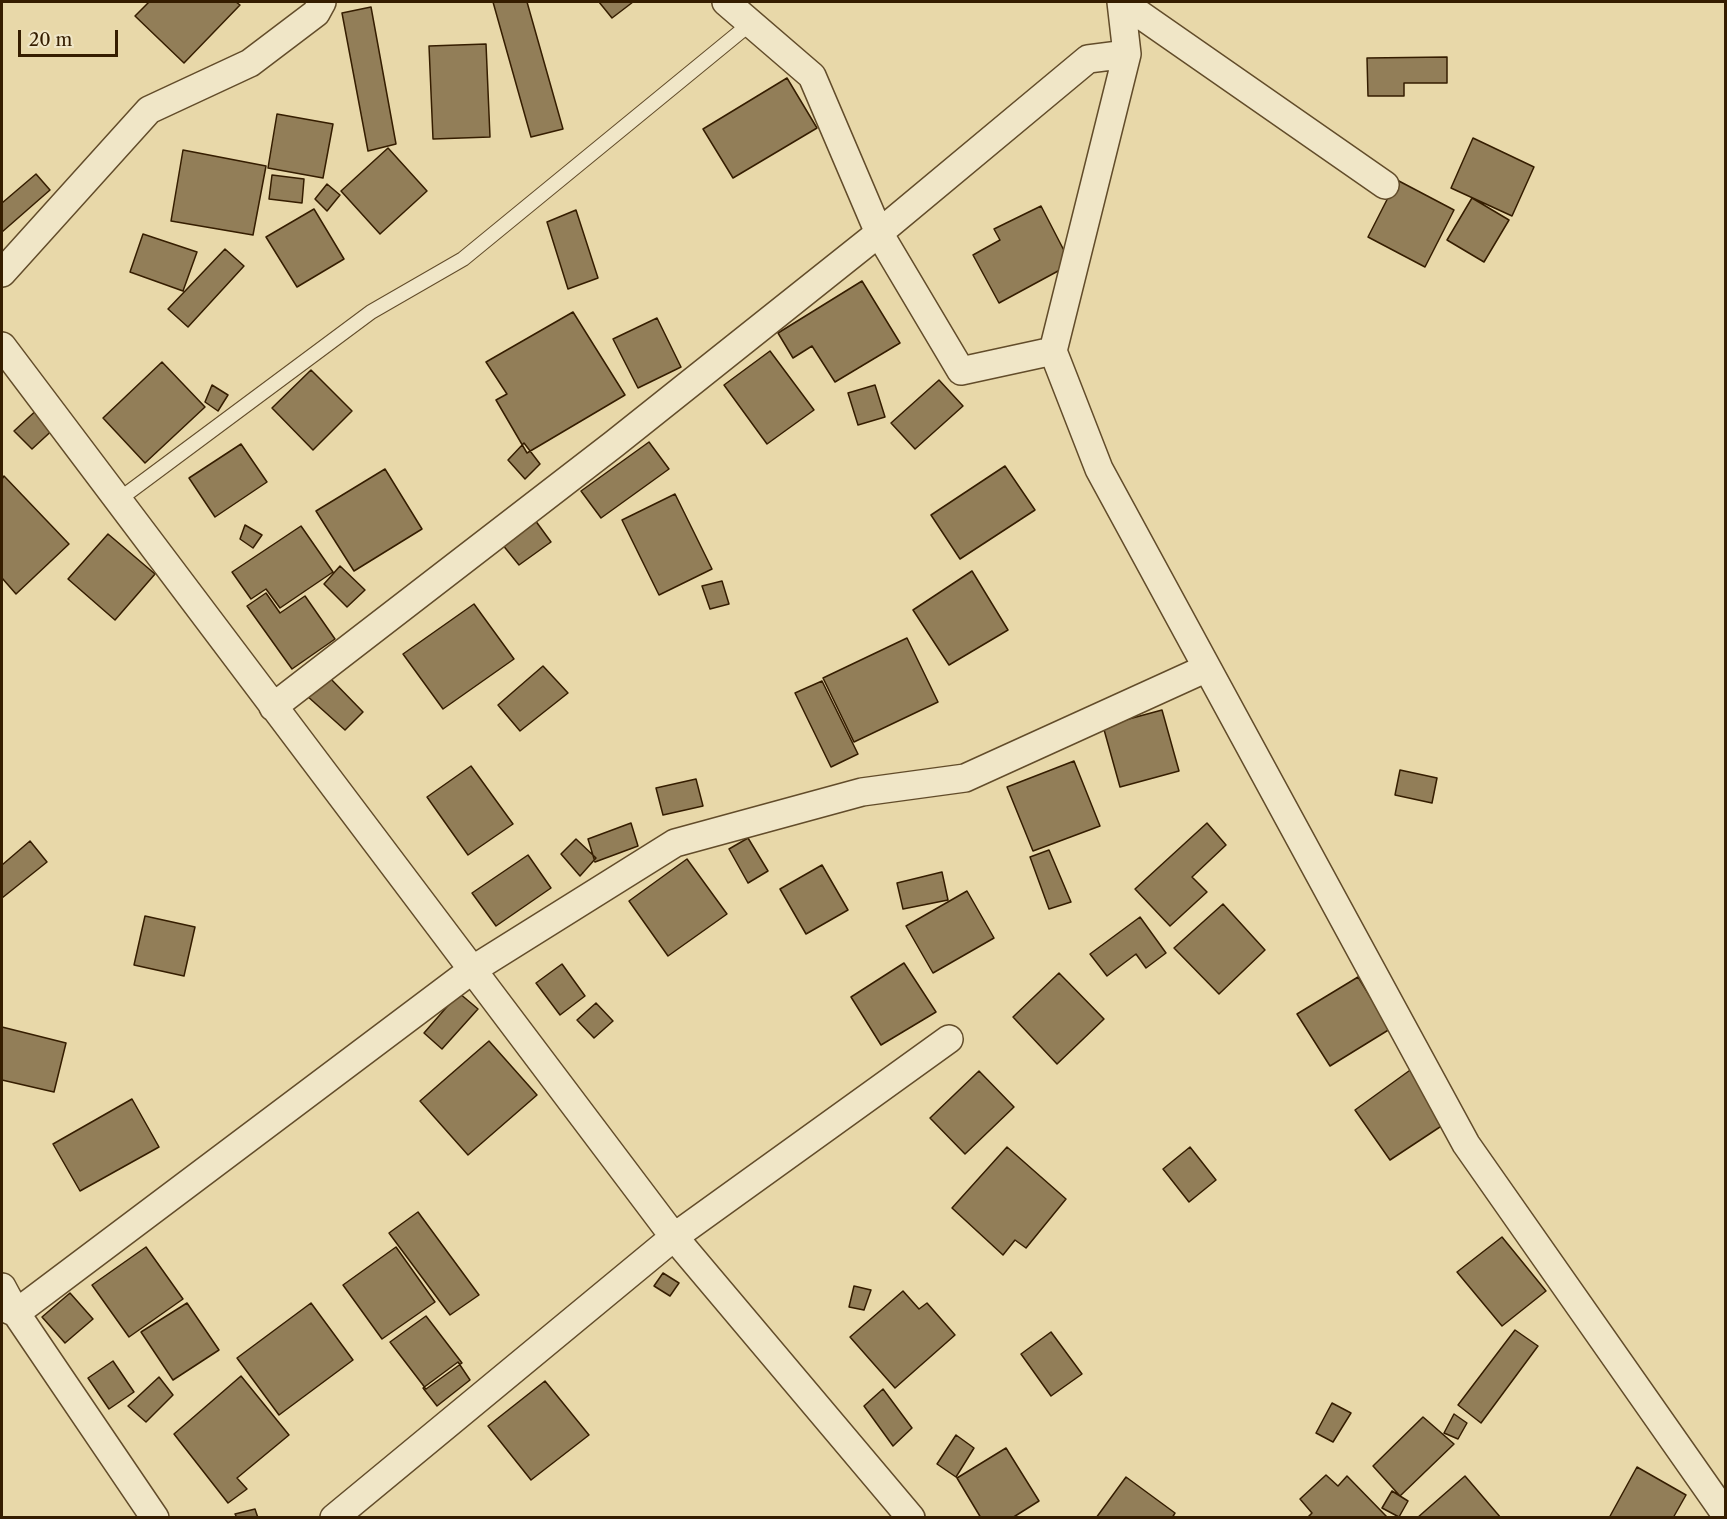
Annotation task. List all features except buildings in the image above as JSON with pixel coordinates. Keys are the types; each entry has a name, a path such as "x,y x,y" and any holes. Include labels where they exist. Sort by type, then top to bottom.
{"street":[{"path":"2,273 149,110 250,63 316,13 322,2"},
{"path":"726,2 812,76 879,232 961,372 1053,351"},
{"path":"1122,2 1128,54 1053,351 1099,469 1466,1144 1725,1515"},
{"path":"1122,2 1386,185"},
{"path":"273,707 614,444 879,232 1088,59 1128,54"},
{"path":"2,346 674,1237 911,1518"},
{"path":"9,1310 472,970 675,843 862,792 964,778 1207,668"},
{"path":"334,1518 674,1237 949,1039"},
{"path":"2,1287 9,1310 155,1518"}],"lane":[{"path":"117,501 371,312 463,259 751,23"}]}
